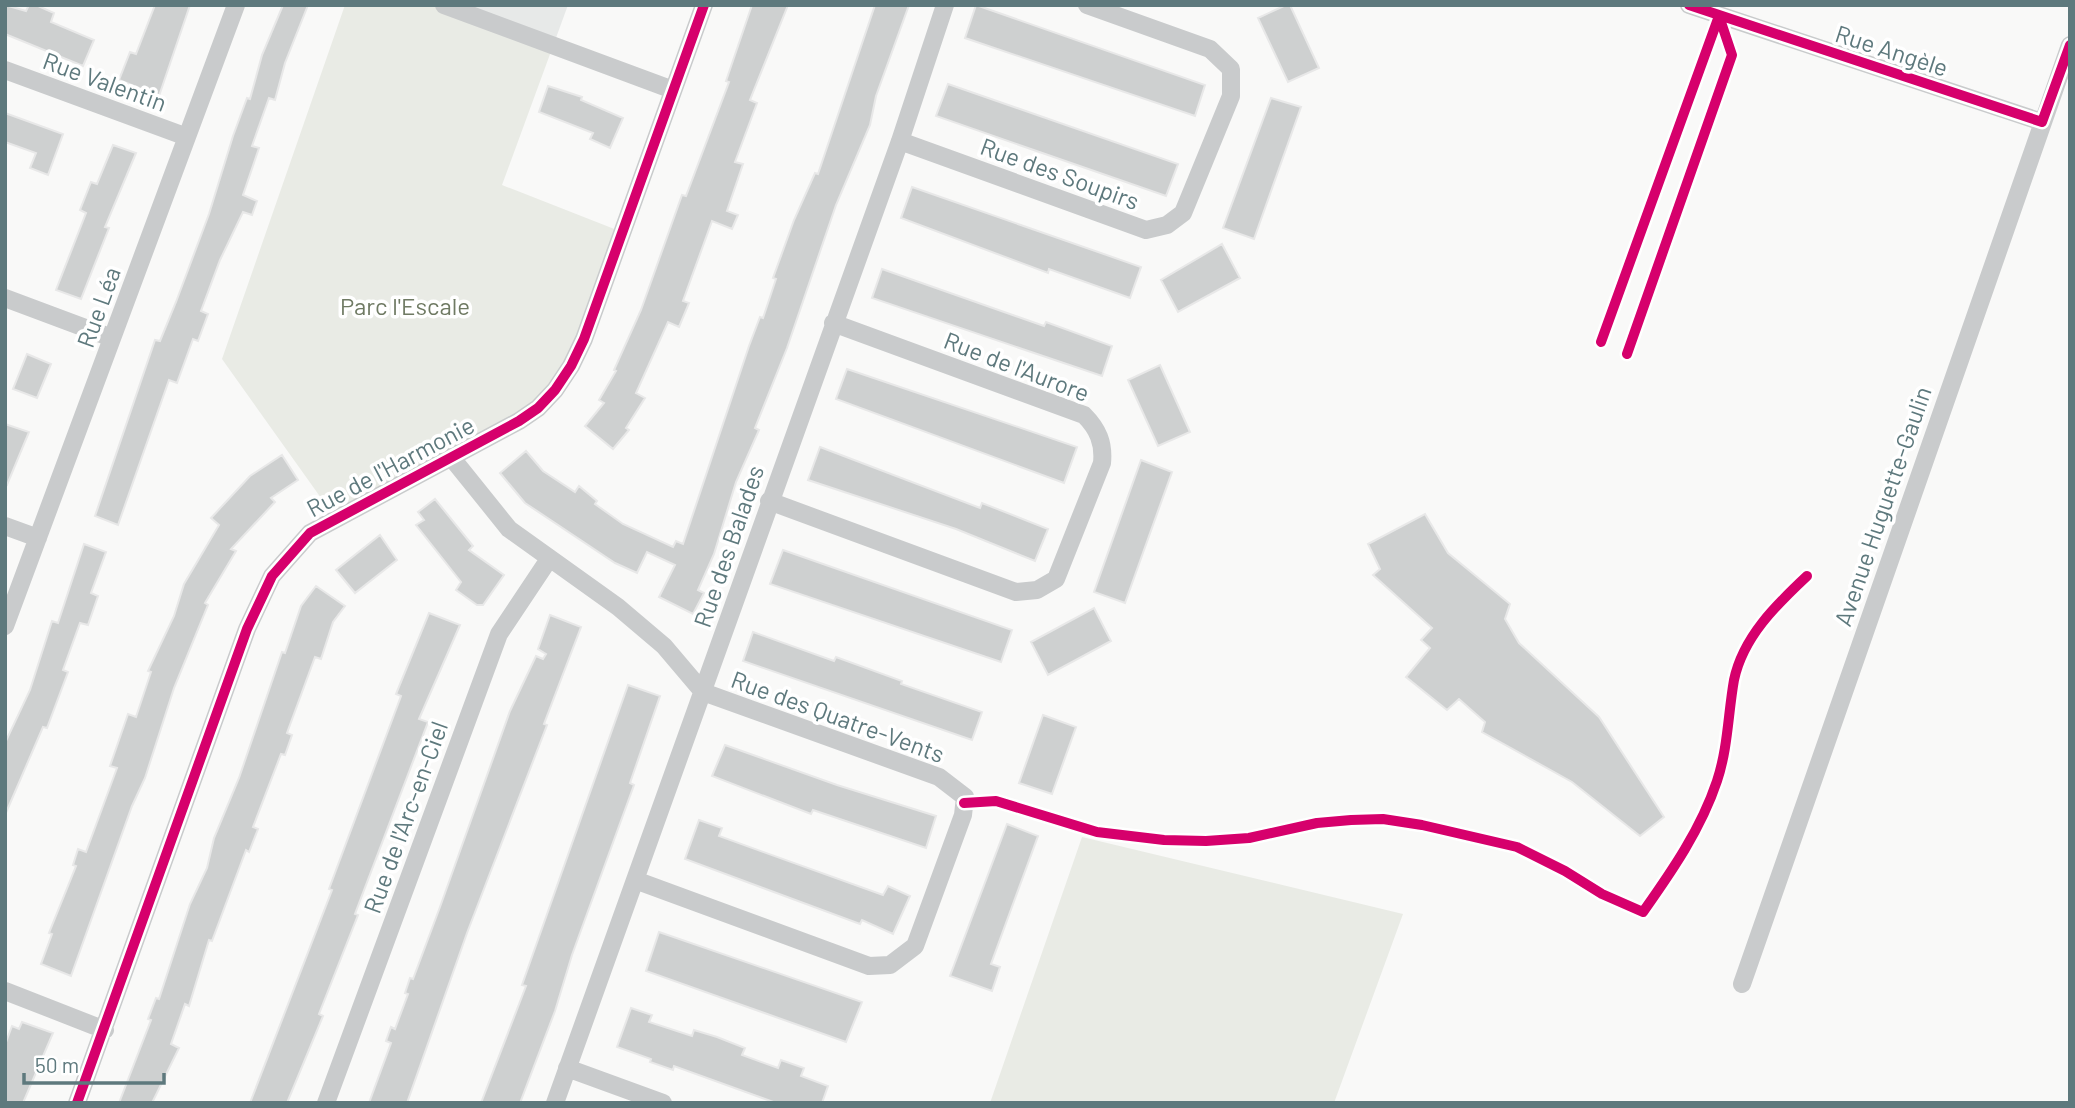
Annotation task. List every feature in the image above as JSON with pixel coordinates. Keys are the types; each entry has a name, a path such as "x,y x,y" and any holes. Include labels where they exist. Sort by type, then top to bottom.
{"street":[{"name":"Rue Léa","path":"5,626 236,5"},
{"path":"444,5 673,90"},
{"name":"Rue de l'Harmonie","path":"77,1103 247,629 272,576 310,533 538,408 555,390 571,366 704,5"},
{"name":"Rue des Balades","path":"555,1103 900,141 945,5"},
{"name":"Rue des Soupirs","path":"900,141 1146,230 1167,225 1183,213 1231,96 1231,69 1210,49 1087,5"},
{"name":"Rue Angèle","path":"1689,5 2042,122"},
{"name":"Avenue Huguette-Gaulin","path":"1742,984 2070,45"},
{"name":"Rue Valentin","path":"5,70 187,137"},
{"path":"5,299 112,338"},
{"name":"Rue de l'Aurore","path":"769,501 1016,592 1037,590 1056,579 1101,463 1103,450 1096,427 1084,415 833,323"},
{"name":"Rue des Quatre-Vents","path":"451,457 493,512 549,559 618,607 664,646 703,692 940,777 965,797 963,815 915,946 890,965 869,966 635,880"},
{"path":"5,526 38,538"},
{"name":"Rue de l'Arc-en-Ciel","path":"326,1103 499,634 549,559"},
{"path":"5,991 105,1030"},
{"path":"567,1068 663,1103"}],"shaded area":[{"path":"444,5 568,5 553,46"}],"green space":[{"name":"Parc l'Escale","path":"345,5 444,5 553,46 502,185 622,232 555,390 336,519 222,359"},
{"path":"1082,837 1403,914 1334,1103 990,1103"}],"building":[{"path":"5,5 26,11 29,5 36,5 54,13 51,22 94,40 83,66 5,34"},
{"path":"155,5 190,5 159,96 119,80 130,52 136,54"},
{"path":"283,5 308,5 285,63 275,100 269,98 252,146 259,148 243,195 257,201 252,215 243,212 220,260 201,311 208,314 198,341 193,339 177,383 169,380 118,525 95,516 155,340 160,341 176,302 209,214 233,136 247,98 250,99 262,55"},
{"path":"752,5 788,5 750,100 757,103 735,162 743,164 727,211 738,215 732,229 712,221 683,301 689,303 679,327 668,322 636,393 645,398 626,428 629,430 613,449 585,426 604,403 599,400 616,371 614,370 641,310 682,195 686,196 729,82 726,81"},
{"path":"875,5 909,5 876,96 870,125 836,205 787,348 755,428 759,430 736,482 714,554 698,590 704,593 693,614 659,597 675,565 647,552 637,573 615,563 525,503 500,473 526,451 543,471 575,492 579,486 597,501 595,504 623,524 673,547 676,541 683,544 749,346 760,317 763,318 776,279 773,278 794,220 815,173 818,174"},
{"path":"976,5 1205,85 1195,116 965,38"},
{"path":"1290,5 1319,68 1288,82 1258,18"},
{"path":"948,84 1178,164 1166,196 936,116"},
{"path":"548,86 582,97 581,100 623,118 610,148 590,139 593,133 539,112"},
{"path":"1271,98 1301,107 1254,239 1223,228"},
{"path":"5,113 63,134 48,175 30,168 36,153 5,142"},
{"path":"113,145 136,153 105,227 109,228 81,299 56,290 86,213 80,210 91,182 97,184"},
{"path":"912,187 1141,267 1130,298 1049,269 1048,273 901,218"},
{"path":"1222,244 1240,278 1178,312 1161,280"},
{"path":"882,269 1044,326 1046,322 1112,346 1102,376 872,298"},
{"path":"27,354 51,364 37,398 13,389"},
{"path":"1160,365 1190,432 1158,446 1128,380"},
{"path":"847,369 1077,447 1064,483 836,399"},
{"path":"5,424 29,432 7,485 5,484"},
{"path":"820,447 980,508 982,503 1048,529 1035,561 956,529 808,480"},
{"path":"282,455 298,480 271,498 275,502 231,549 236,551 205,603 208,605 174,688 145,778 132,806 71,976 41,964 52,934 49,933 76,866 73,865 78,849 86,852 117,768 110,766 128,714 136,717 151,672 148,671 174,616 184,584 219,525 211,518 250,476"},
{"path":"1141,460 1172,472 1125,603 1094,592"},
{"path":"435,499 473,546 469,550 504,575 483,605 477,605 456,590 461,582 416,525 424,520 418,512"},
{"path":"1425,514 1448,553 1510,604 1505,619 1519,643 1599,717 1664,817 1640,836 1572,782 1482,732 1485,722 1459,699 1447,710 1406,677 1430,648 1421,640 1432,628 1373,575 1380,569 1368,544"},
{"path":"380,535 397,560 355,593 336,570"},
{"path":"84,544 106,552 91,593 98,596 88,625 80,623 63,670 68,672 47,728 43,727 5,815 5,743 30,690 52,621 58,623"},
{"path":"783,550 1012,630 1001,662 770,584"},
{"path":"316,586 345,606 333,622 321,659 315,657 287,733 292,735 285,755 281,754 253,827 258,829 249,852 246,850 212,941 209,940 189,1006 185,1004 171,1044 179,1048 152,1103 119,1103 151,1020 148,1019 156,998 159,999 190,904 207,868 214,838 239,778 282,652 285,653 301,606"},
{"path":"1094,608 1111,641 1048,675 1031,642"},
{"path":"429,613 460,625 419,719 428,722 319,1014 323,1016 287,1103 250,1103 332,890 329,889 401,696 396,694"},
{"path":"550,615 581,627 407,1103 369,1103 391,1043 386,1041 391,1027 395,1029 408,994 405,993 410,978 413,979 440,907 510,711 536,656 543,659 546,654 538,649"},
{"path":"753,632 834,661 836,657 902,681 901,684 982,712 972,740 743,661"},
{"path":"628,685 660,696 630,783 634,785 572,955 555,1011 520,1103 481,1103 526,986 522,985"},
{"path":"1043,715 1076,727 1052,794 1019,783"},
{"path":"725,745 837,785 936,816 926,848 813,810 811,814 712,776"},
{"path":"699,820 722,828 719,836 883,895 888,886 910,896 893,934 862,920 860,924 685,859"},
{"path":"1007,824 1038,836 991,964 1000,967 992,991 950,976"},
{"path":"659,932 862,1002 846,1042 646,971"},
{"path":"631,1008 652,1015 649,1022 692,1036 694,1030 717,1037 745,1048 742,1055 778,1068 781,1060 804,1068 801,1076 828,1086 822,1103 776,1103 674,1066 673,1070 650,1062 651,1059 617,1047"},
{"path":"22,1022 53,1033 23,1103 5,1103 5,1045 12,1026 19,1029"}],"cycle path":[{"path":"77,1103 247,629 272,576 310,533 519,421 538,408 555,390 584,339 704,5"},
{"path":"1689,5 2042,122 2070,45"},
{"path":"1601,342 1719,16"},
{"path":"1627,354 1732,55 1719,16"},
{"path":"964,803 996,801 1097,832 1164,840 1249,838 1317,823 1351,820 1383,819 1422,825 1517,847 1565,871 1602,894 1643,912 1685,849 1703,816 1717,781 1738,664 1762,623 1807,576"}]}
